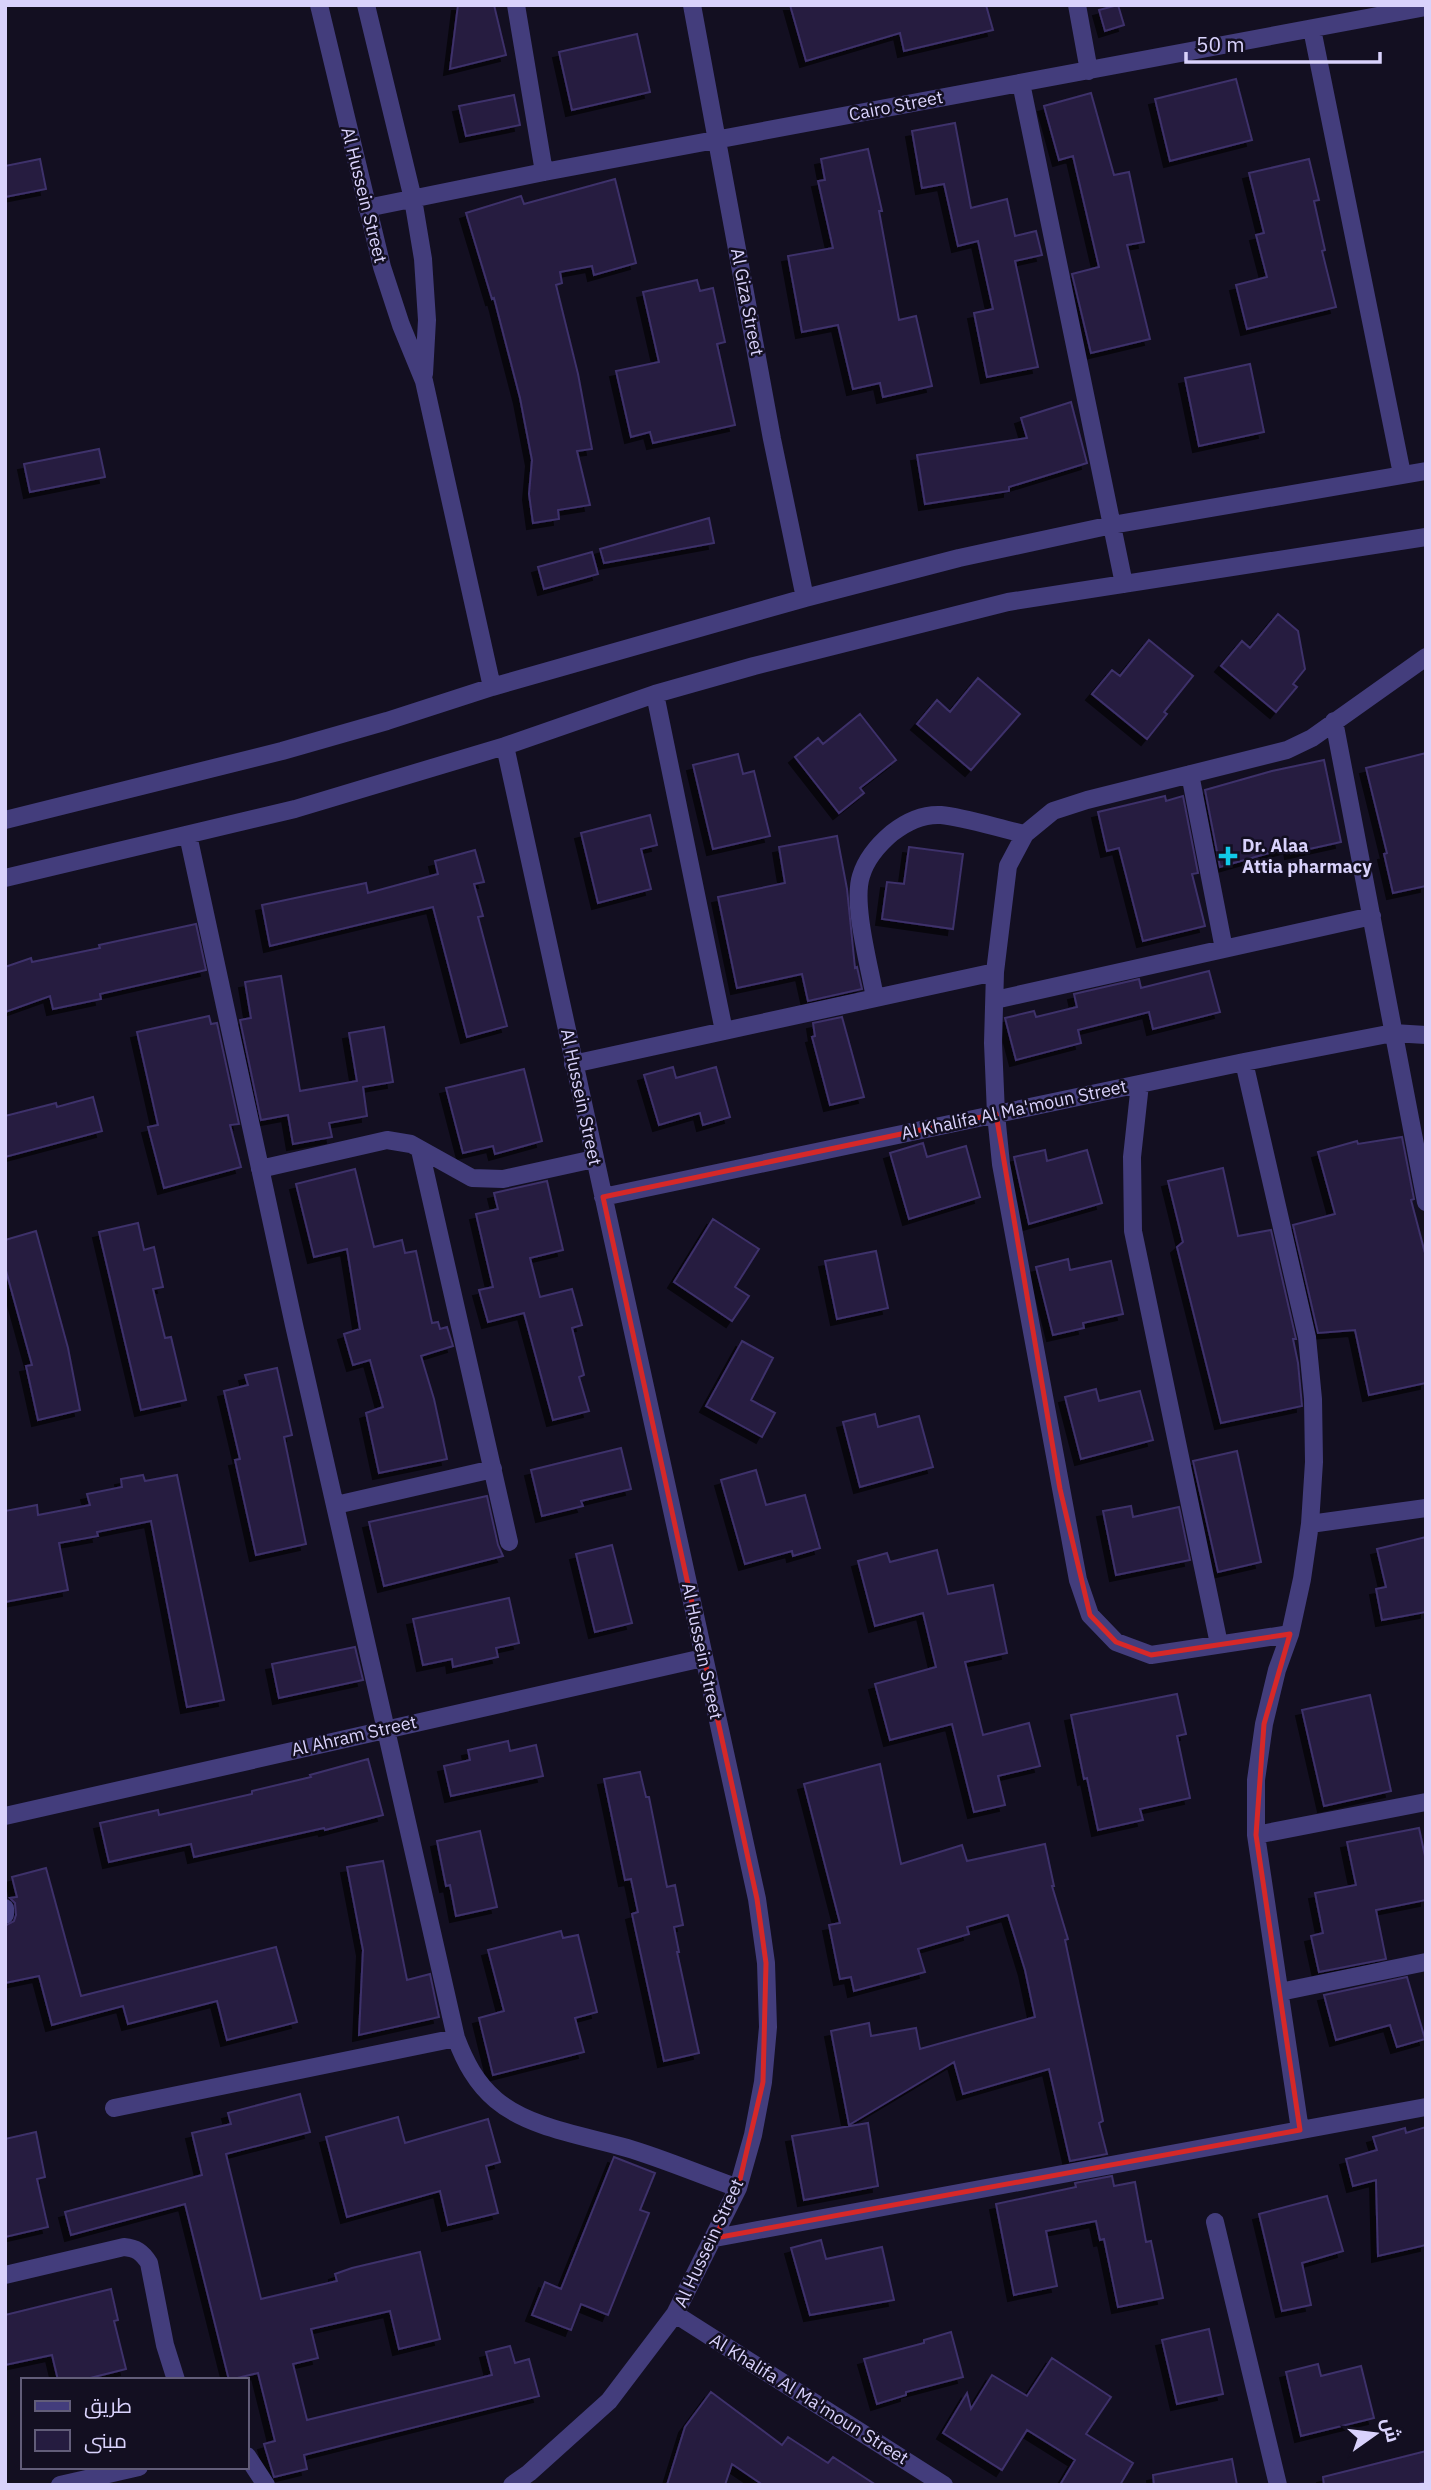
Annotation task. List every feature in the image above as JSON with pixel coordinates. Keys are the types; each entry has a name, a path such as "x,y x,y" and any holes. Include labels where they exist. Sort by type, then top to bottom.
{"street":[{"name":"Al Hussein Street","path":"318,5 385,279 424,381 492,687"},
{"name":"Al Hussein Street","path":"366,5 413,199 423,259 427,320 424,381"},
{"path":"516,5 544,172"},
{"name":"Al Giza Street","path":"692,5 772,439 805,597"},
{"path":"1077,5 1089,71"},
{"name":"Cairo Street","path":"367,208 544,172 1426,7"},
{"path":"1312,29 1402,474"},
{"path":"1021,83 1124,584"},
{"path":"5,820 282,751 805,597 959,558 1112,525 1426,471"},
{"path":"5,878 321,801 505,747 656,694 754,666 1008,603 1426,537"},
{"path":"1290,1634 1151,1655 1116,1642 1090,1615 1078,1580 1060,1489 1009,1213 996,1114 993,1043 995,972 1008,866 1025,834 1053,811 1287,750 1312,738 1426,657"},
{"path":"656,694 724,1031"},
{"path":"1335,721 1426,1202"},
{"name":"Al Hussein Street","path":"505,747 757,1899 766,1963 768,2027 763,2081 753,2136 738,2188 675,2314 609,2401 528,2479 512,2485"},
{"path":"1190,774 1224,949"},
{"path":"876,998 858,898 861,876 870,856 884,839 901,825 920,817 942,815 1025,834"},
{"path":"188,835 260,1169 456,2038 465,2062 479,2084 497,2101 519,2115 630,2149 738,2188"},
{"path":"995,1000 1372,916"},
{"path":"573,1064 995,972"},
{"name":"Al Khalifa Al Ma'moun Street","path":"603,1197 1244,1062 1393,1034 1426,1035"},
{"path":"1244,1062 1307,1337 1313,1399 1314,1462 1310,1524 1302,1579 1290,1634 1277,1670 1264,1724 1256,1780 1256,1835 1300,2130"},
{"path":"1140,1083 1132,1157 1133,1231 1219,1644"},
{"path":"260,1169 387,1140 411,1144 457,1172 487,1180 503,1180 594,1159"},
{"path":"421,1150 509,1542"},
{"path":"336,1505 492,1469"},
{"path":"1310,1524 1426,1508"},
{"name":"Al Ahram Street","path":"5,1816 703,1658"},
{"path":"1256,1835 1426,1801"},
{"path":"5,1908 5,1915"},
{"path":"1280,1992 1426,1962"},
{"path":"114,2108 456,2038"},
{"path":"715,2238 1426,2106"},
{"path":"1215,2222 1278,2485"},
{"path":"5,2275 124,2247 134,2248 143,2254 149,2263 165,2345 175,2378"},
{"name":"Al Khalifa Al Ma'moun Street","path":"675,2314 944,2485"},
{"path":"248,2458 266,2485"},
{"path":"60,2485 130,2469"}],"highlighted area":[{"path":"996,1114 1060,1489 1090,1615 1116,1642 1151,1655 1290,1634 1264,1724 1256,1835 1300,2130 715,2238 738,2188 763,2082 766,1963 757,1899 603,1197"}],"building":[{"path":"458,5 494,5 506,55 450,69"},
{"path":"790,5 986,5 993,30 904,51 900,33 806,61"},
{"path":"1118,5 1124,25 1105,31 1099,10"},
{"path":"637,34 650,92 572,110 559,52"},
{"path":"1236,79 1252,140 1170,161 1155,99"},
{"path":"1091,93 1114,175 1129,172 1144,242 1127,245 1150,339 1091,353 1072,274 1099,267 1073,156 1059,160 1044,106"},
{"path":"514,95 520,125 466,136 459,106"},
{"path":"955,123 971,208 1007,199 1015,236 1036,231 1042,255 1015,261 1038,367 987,377 974,313 993,309 978,241 958,246 944,184 922,188 912,131"},
{"path":"868,149 882,211 879,211 899,320 916,316 932,386 883,397 880,383 853,389 838,325 802,332 788,256 833,248 818,181 825,180 821,159"},
{"path":"40,159 46,189 5,197 5,166"},
{"path":"1309,159 1319,200 1314,201 1325,250 1322,251 1336,307 1247,329 1236,285 1267,277 1256,235 1264,233 1249,173"},
{"path":"615,179 636,263 594,275 592,266 560,272 562,283 556,285 578,374 592,449 577,451 590,505 558,510 559,519 533,523 529,494 532,460 520,398 494,298 492,299 466,213 521,196 524,204"},
{"path":"697,280 700,291 713,288 725,342 717,344 735,425 653,443 650,432 631,437 616,371 659,362 643,292"},
{"path":"1250,364 1264,432 1199,446 1185,378"},
{"path":"1071,402 1087,463 1009,487 1009,491 925,504 917,455 1027,438 1021,418"},
{"path":"99,449 105,477 30,492 24,464"},
{"path":"709,518 714,543 604,563 600,549"},
{"path":"592,552 598,574 544,589 538,567"},
{"path":"1278,614 1298,631 1305,669 1293,684 1297,687 1276,712 1221,666 1242,641 1250,648"},
{"path":"1149,640 1193,676 1164,712 1167,714 1147,739 1092,694 1112,670 1120,676"},
{"path":"978,678 1020,714 971,770 917,724 937,700 950,712"},
{"path":"860,714 896,760 860,788 864,793 839,813 795,757 818,738 823,744"},
{"path":"1426,753 1426,886 1393,893 1384,854 1387,853 1366,768"},
{"path":"738,754 743,774 754,771 770,836 713,849 693,765"},
{"path":"1324,760 1341,842 1291,853 1290,847 1220,867 1205,790"},
{"path":"1165,796 1166,801 1183,796 1198,873 1192,874 1205,926 1143,941 1119,848 1107,851 1098,812"},
{"path":"650,815 657,845 641,849 651,889 598,903 581,833"},
{"path":"837,836 847,889 855,968 857,967 862,989 808,1001 802,974 737,988 718,897 785,883 779,847"},
{"path":"909,847 963,854 953,929 882,919 887,882 904,884"},
{"path":"475,850 484,882 474,884 483,916 478,917 507,1026 467,1037 433,907 270,946 262,905 366,883 368,893 438,874 435,861"},
{"path":"196,924 206,970 100,994 101,999 53,1009 50,996 5,1012 5,967 31,958 32,962 100,948 99,945"},
{"path":"1209,971 1220,1012 1153,1029 1149,1012 1078,1030 1081,1043 1016,1060 1005,1018 1034,1011 1036,1017 1077,1007 1074,994 1139,979 1141,988"},
{"path":"281,976 300,1091 357,1081 349,1033 384,1027 393,1082 363,1087 367,1116 329,1123 332,1137 293,1144 288,1115 261,1120 240,1020 251,1018 245,982"},
{"path":"209,1016 211,1024 217,1023 239,1124 230,1125 241,1167 164,1188 148,1127 158,1125 137,1032"},
{"path":"842,1017 864,1097 830,1105 812,1037 815,1036 813,1023"},
{"path":"673,1067 676,1078 716,1067 730,1117 703,1125 700,1113 659,1125 644,1075"},
{"path":"524,1069 542,1141 495,1154 493,1146 463,1153 446,1088"},
{"path":"93,1097 102,1131 5,1157 5,1116 56,1103 57,1107"},
{"path":"1402,1137 1414,1199 1411,1200 1426,1257 1426,1383 1369,1395 1355,1330 1318,1333 1293,1225 1335,1214 1318,1152 1357,1141 1358,1144"},
{"path":"923,1143 927,1157 966,1146 980,1197 909,1219 890,1153"},
{"path":"1045,1150 1047,1161 1087,1150 1102,1203 1029,1224 1014,1157"},
{"path":"1223,1168 1238,1236 1271,1230 1296,1339 1293,1339 1302,1406 1221,1423 1177,1247 1183,1242 1168,1181"},
{"path":"355,1169 374,1247 402,1240 405,1253 416,1251 432,1323 438,1322 440,1329 447,1327 453,1346 421,1356 447,1459 379,1473 366,1413 383,1407 370,1360 353,1365 344,1334 360,1329 347,1249 314,1257 296,1184"},
{"path":"547,1181 563,1250 530,1258 540,1297 572,1289 582,1325 572,1328 584,1375 579,1377 589,1411 553,1420 524,1313 488,1322 479,1290 493,1287 476,1214 498,1209 494,1193"},
{"path":"713,1219 759,1249 735,1287 749,1296 732,1321 674,1282"},
{"path":"138,1223 144,1250 154,1247 163,1287 153,1289 165,1338 171,1337 186,1400 141,1410 99,1232"},
{"path":"36,1231 68,1348 80,1410 38,1420 26,1366 32,1365 5,1267 5,1240"},
{"path":"876,1251 888,1308 837,1319 825,1261"},
{"path":"1068,1259 1070,1270 1111,1261 1123,1314 1083,1323 1084,1328 1053,1335 1036,1267"},
{"path":"742,1341 773,1358 751,1400 775,1413 762,1437 706,1406"},
{"path":"277,1368 292,1435 284,1437 306,1544 256,1555 235,1460 240,1459 224,1391 248,1385 245,1375"},
{"path":"1096,1389 1099,1401 1140,1391 1153,1440 1081,1459 1065,1397"},
{"path":"875,1414 878,1427 919,1416 933,1467 860,1487 843,1422"},
{"path":"621,1448 631,1489 581,1501 583,1506 542,1516 531,1470"},
{"path":"1237,1451 1261,1562 1218,1572 1193,1461"},
{"path":"756,1470 766,1505 805,1495 820,1548 793,1556 792,1551 745,1564 721,1480"},
{"path":"143,1475 145,1481 177,1475 224,1700 187,1707 151,1521 97,1532 98,1536 59,1543 68,1590 5,1602 5,1511 37,1505 38,1515 90,1505 87,1494 122,1487 121,1479"},
{"path":"487,1496 503,1556 384,1586 369,1522"},
{"path":"1131,1506 1133,1517 1179,1507 1190,1560 1116,1575 1103,1511"},
{"path":"1426,1537 1426,1612 1382,1620 1376,1589 1386,1587 1377,1549"},
{"path":"612,1545 632,1623 595,1632 576,1554"},
{"path":"937,1550 948,1594 993,1585 1007,1653 965,1662 983,1735 1029,1723 1040,1766 998,1776 1005,1805 974,1812 952,1724 890,1740 875,1684 936,1667 923,1613 875,1626 858,1561 887,1553 890,1562"},
{"path":"509,1598 519,1643 496,1648 498,1657 453,1667 452,1659 423,1665 413,1619"},
{"path":"355,1647 363,1680 279,1698 272,1664"},
{"path":"1177,1694 1186,1734 1177,1736 1190,1798 1140,1809 1143,1820 1098,1830 1071,1715"},
{"path":"1370,1695 1391,1791 1324,1806 1302,1710"},
{"path":"508,1741 510,1751 536,1745 543,1776 451,1796 444,1766 470,1760 468,1750"},
{"path":"368,1759 383,1815 194,1857 191,1844 109,1862 100,1823 158,1810 159,1815 252,1794 252,1791 311,1777 310,1775"},
{"path":"880,1764 901,1864 962,1845 967,1861 1045,1844 1052,1886 1068,1939 1065,1940 1103,2121 1099,2123 1107,2154 1070,2161 1049,2069 963,2094 954,2062 849,2125 831,2031 869,2023 871,2036 916,2028 920,2049 1035,2017 1025,1970 1008,1915 967,1927 969,1934 918,1949 925,1972 854,1991 851,1977 840,1979 829,1925 840,1923 804,1784"},
{"path":"640,1772 646,1797 649,1797 667,1887 675,1885 683,1925 674,1927 677,1952 699,2053 664,2061 632,1914 638,1912 631,1879 625,1880 604,1779"},
{"path":"1419,1828 1426,1861 1426,1900 1376,1910 1386,1959 1319,1972 1311,1936 1323,1933 1315,1893 1356,1885 1347,1842"},
{"path":"480,1831 497,1907 456,1916 450,1885 446,1886 437,1841"},
{"path":"383,1861 407,1980 430,1974 439,2017 359,2035 363,1950 347,1867"},
{"path":"46,1868 81,1996 276,1947 297,2022 227,2040 217,2001 128,2024 123,2006 52,2025 39,1976 5,1983 5,1926 14,1921 16,1915 15,1903 10,1898 17,1897 12,1877"},
{"path":"561,1931 563,1938 578,1935 597,2012 575,2018 584,2052 493,2075 479,2018 504,2011 488,1950"},
{"path":"1407,1977 1425,2039 1397,2047 1390,2025 1336,2040 1324,1995"},
{"path":"300,2094 310,2132 226,2154 261,2299 337,2281 335,2274 352,2268 420,2252 440,2339 399,2349 390,2311 311,2329 318,2358 293,2364 307,2420 492,2375 486,2352 510,2346 515,2363 529,2359 539,2396 304,2455 307,2469 274,2477 264,2444 275,2441 258,2373 228,2378 185,2204 71,2235 65,2212 202,2175 192,2133 231,2124 228,2113"},
{"path":"398,2117 405,2143 488,2119 500,2162 486,2166 498,2213 448,2225 440,2191 347,2217 326,2137"},
{"path":"868,2123 878,2186 804,2200 792,2136"},
{"path":"1426,2127 1426,2245 1378,2256 1376,2180 1353,2186 1346,2159 1377,2150 1373,2137 1405,2128 1406,2133"},
{"path":"36,2132 45,2177 37,2179 48,2227 5,2237 5,2139"},
{"path":"614,2157 655,2173 640,2210 649,2213 608,2315 581,2304 571,2330 532,2315 545,2282 561,2289"},
{"path":"1112,2176 1114,2186 1135,2182 1146,2242 1151,2241 1163,2298 1118,2307 1104,2239 1100,2240 1096,2221 1046,2231 1057,2286 1014,2295 996,2204 1076,2187 1075,2183"},
{"path":"1327,2196 1343,2251 1302,2263 1311,2305 1282,2311 1259,2214"},
{"path":"821,2240 826,2259 882,2247 894,2300 810,2315 791,2248"},
{"path":"111,2289 118,2320 114,2321 126,2369 90,2378 58,2378 52,2355 5,2365 5,2315"},
{"path":"1209,2329 1223,2394 1177,2404 1162,2340"},
{"path":"951,2332 963,2377 906,2392 906,2395 877,2404 864,2359 924,2343 924,2340"},
{"path":"1052,2358 1111,2397 1086,2434 1133,2463 1120,2485 1060,2485 1075,2460 1027,2430 1002,2470 943,2433 967,2393 971,2409 992,2375 1027,2396"},
{"path":"1318,2364 1321,2376 1361,2366 1374,2418 1301,2436 1286,2372"},
{"path":"711,2392 782,2445 788,2437 828,2463 833,2457 876,2485 763,2485 732,2464 725,2485 667,2485 685,2427"},
{"path":"1426,2451 1426,2482 1415,2485 1324,2485 1323,2477"},
{"path":"1232,2459 1237,2485 1154,2485 1153,2475"}],"place":[{"name":"Dr. Alaa Attia pharmacy","path":"1228,856"}]}
